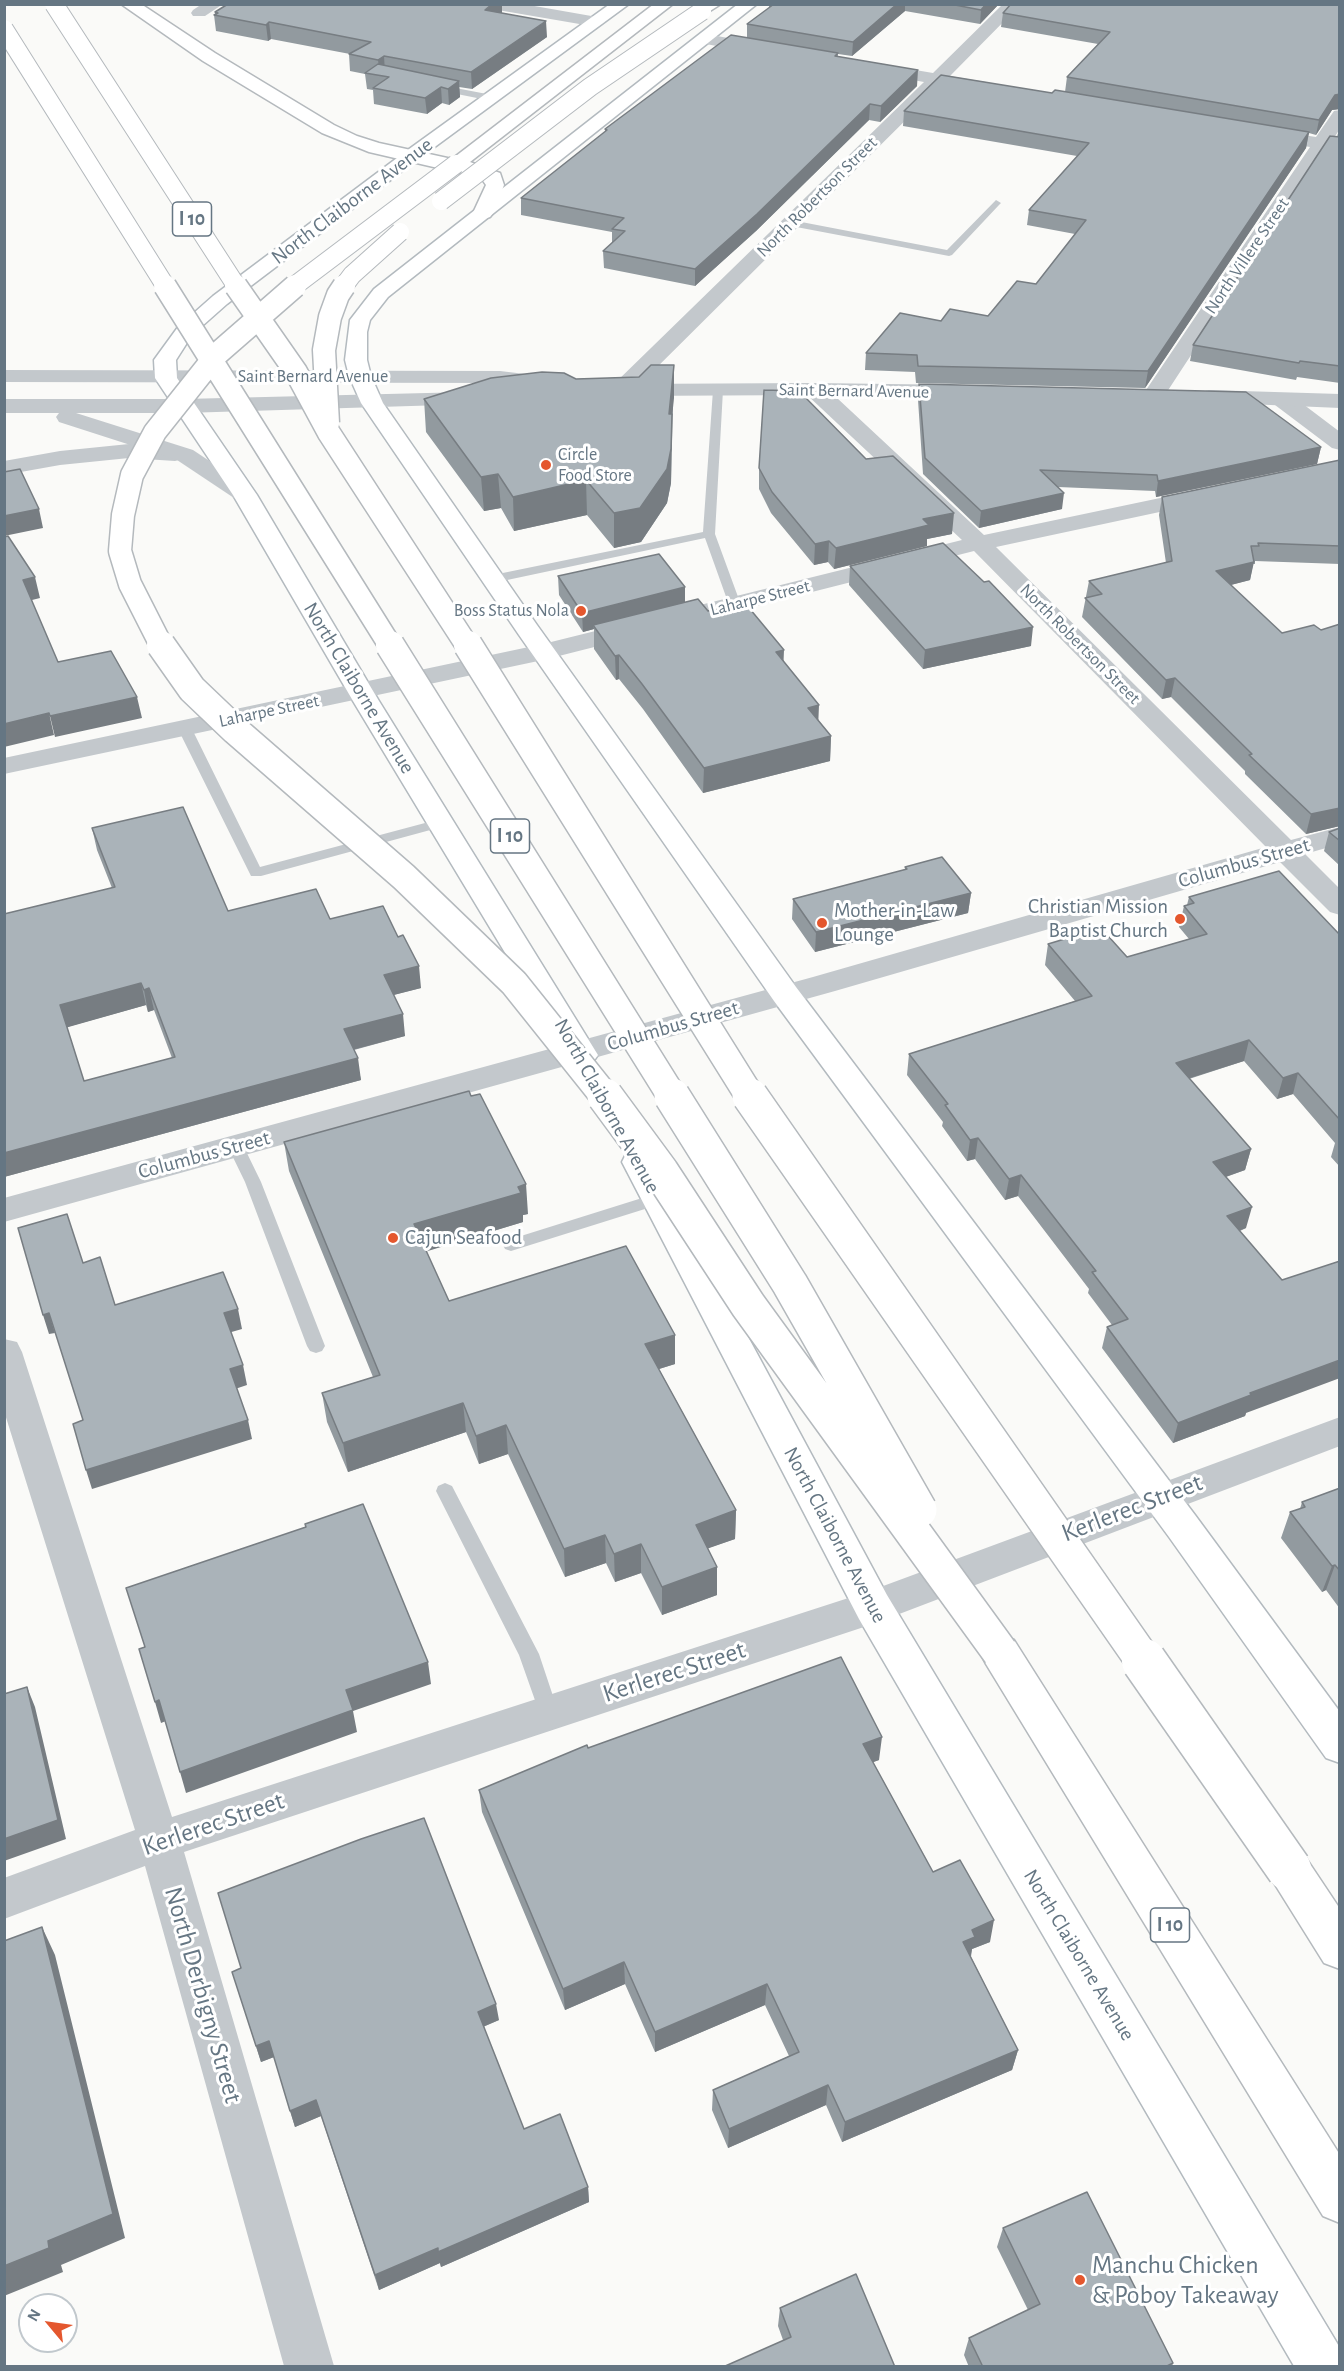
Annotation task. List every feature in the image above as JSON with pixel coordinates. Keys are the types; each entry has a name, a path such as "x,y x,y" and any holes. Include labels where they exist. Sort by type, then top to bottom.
{"main road":[{"name":"I 10","path":"54,4 231,279 297,372 329,433 494,686 753,1101 1289,1869 1340,1948"},
{"path":"129,4 209,57 328,129 359,143 475,169 493,177 495,185 483,213"},
{"name":"North Claiborne Avenue","path":"621,4 411,156 220,300 184,331 170,350 165,360 166,378 245,495 360,691 580,1052 873,1607 1322,2367"},
{"path":"665,4 273,302 217,354 155,432 132,475 123,515 120,550 130,584 143,614 155,637 192,689 235,730 366,842 448,917 514,983 600,1089 661,1172 748,1305 1000,1652"},
{"path":"749,4 406,273 369,306 360,320 355,346 360,376 372,403 543,652 785,994 1160,1497 1340,1745"},
{"path":"329,433 324,350 338,295 352,275 418,218 590,87 708,8"},
{"name":"I 10","path":"4,29 790,1284 1000,1652 1340,2199"},
{"path":"1289,1869 1340,1938"}],"street":[{"path":"200,13 214,4"},
{"path":"492,4 597,22"},
{"name":"North Robertson Street","path":"621,390 1013,4"},
{"path":"706,39 784,53"},
{"path":"854,65 995,89"},
{"name":"North Villere Street","path":"1153,396 1331,145 1340,115"},
{"path":"1252,132 1331,145"},
{"name":"Saint Bernard Avenue","path":"4,375 166,378 500,377 565,389 489,398 372,403 4,406"},
{"name":"North Robertson Street","path":"814,389 979,543 1287,850 1340,906"},
{"name":"Saint Bernard Avenue","path":"598,390 814,389 989,393"},
{"path":"1130,395 1340,401"},
{"path":"1283,400 1340,443"},
{"path":"28,407 93,423 185,455 245,495"},
{"path":"4,468 60,458 129,451 185,455"},
{"name":"Laharpe Street","path":"4,766 543,652 979,543 1223,492"},
{"name":"Columbus Street","path":"4,1210 580,1052 1340,835"},
{"name":"North Derbigny Street","path":"4,1352 159,1841 309,2367"},
{"name":"Kerlerec Street","path":"4,1899 159,1841 873,1607 1340,1431"}],"lane":[{"path":"426,86 492,98"},
{"path":"790,223 949,254 996,203"},
{"path":"718,390 709,534 735,604"},
{"path":"493,579 709,534"},
{"path":"185,729 256,873 440,823"},
{"path":"236,1147 253,1182 316,1346"},
{"path":"511,1245 658,1199"},
{"path":"445,1491 529,1654 549,1714"}],"building":[{"path":"228,4 492,4 485,10 546,21 471,72 384,56 378,60 349,54 371,42 269,22 266,25 214,15"},
{"path":"774,4 897,4 853,42 747,24"},
{"path":"950,4 986,4 981,10"},
{"path":"1011,4 1340,4 1340,94 1335,95 1319,120 1067,77 1110,32 1003,13"},
{"path":"731,35 838,53 835,56 918,70 881,106 870,104 757,214 695,269 603,251 625,231 612,229 624,218 521,198 607,130 605,129"},
{"path":"378,64 459,81 448,89 441,87 425,98 373,88 389,77 365,73"},
{"path":"941,75 1052,93 1055,90 1309,132 1148,371 918,366 917,355 866,353 900,313 941,321 950,309 988,316 1017,281 1036,284 1086,220 1029,210 1089,143 904,111"},
{"path":"1330,136 1340,137 1340,366 1300,361 1299,363 1193,345"},
{"name":"Circle Food Store","path":"651,365 674,365 669,414 672,414 671,449 667,469 640,508 614,513 586,480 513,497 498,474 481,477 424,399 491,378 542,372 564,373 576,379 639,377"},
{"path":"919,384 1246,392 1321,447 1158,481 1157,475 1040,470 1064,493 981,511 925,458"},
{"path":"764,390 799,391 866,459 893,456 954,513 923,519 929,525 836,548 829,541 815,544 772,492 759,468"},
{"path":"1340,460 1340,546 1258,543 1259,546 1251,546 1254,562 1216,571 1282,633 1314,625 1321,630 1340,624 1340,808 1311,814 1249,755 1252,754 1175,678 1166,680 1085,598 1102,594 1089,581 1172,561 1162,497"},
{"path":"20,469 39,509 4,516 4,472"},
{"path":"8,536 35,577 23,580 58,662 111,651 137,697 50,716 49,713 4,724 4,537"},
{"path":"943,543 984,582 989,581 1033,627 925,650 850,566"},
{"path":"659,554 685,587 582,613 558,576"},
{"path":"698,599 708,611 745,603 784,650 776,652 819,705 808,708 831,736 704,768 642,684 619,655 615,656 593,625"},
{"path":"183,807 228,911 316,889 330,919 383,906 398,937 403,935 419,966 384,975 403,1014 344,1029 358,1058 4,1153 4,914 115,887 92,828","holes":["141,983 144,990 149,988 175,1057 84,1081 60,1005"]},
{"path":"1340,828 1340,841 1329,832"},
{"path":"942,857 971,893 816,932 793,899 907,869 905,867"},
{"path":"1279,871 1340,935 1340,1120 1298,1073 1283,1078 1249,1040 1176,1063 1251,1149 1213,1162 1252,1207 1227,1216 1282,1280 1340,1261 1340,1360 1250,1393 1251,1395 1178,1423 1107,1327 1128,1319 1092,1272 1096,1271 1021,1175 1009,1179 978,1138 970,1140 945,1105 948,1104 909,1054 1092,996 1048,944 1101,928 1127,957 1207,934 1184,906 1194,903 1189,897"},
{"path":"469,1091 471,1096 480,1094 526,1184 518,1187 521,1193 414,1224 449,1301 626,1246 675,1335 645,1344 736,1510 696,1525 717,1567 662,1587 641,1544 614,1554 605,1535 564,1549 506,1425 476,1436 463,1403 343,1443 322,1393 380,1375 284,1142"},
{"path":"67,1214 83,1263 100,1257 115,1305 223,1272 238,1309 224,1313 243,1365 230,1369 248,1420 86,1470 73,1424 83,1420 49,1313 43,1315 18,1228"},
{"path":"1340,1488 1340,1571 1335,1565 1332,1566 1290,1512 1305,1507 1302,1502"},
{"path":"363,1504 428,1662 346,1690 353,1710 180,1772 159,1700 155,1702 139,1649 145,1647 126,1588 306,1527 305,1524"},
{"path":"841,1657 882,1737 863,1744 933,1872 960,1860 994,1920 972,1930 975,1937 963,1942 1018,2050 845,2122 828,2085 729,2129 713,2090 799,2052 767,1984 655,2032 624,1962 563,1989 479,1790 587,1745 588,1748"},
{"path":"27,1687 58,1820 4,1839 4,1694"},
{"path":"424,1818 496,2004 478,2012 524,2129 560,2114 588,2187 438,2252 438,2248 375,2275 316,2100 290,2111 269,2041 256,2046 232,1972 241,1968 218,1893 361,1839"},
{"path":"42,1927 113,2214 48,2241 49,2248 4,2266 4,1941"},
{"path":"1087,2192 1173,2363 1165,2367 983,2367 969,2338 1040,2304 1003,2228"},
{"path":"856,2274 895,2367 723,2367 791,2337 780,2308"}],"place":[{"name":"Circle Food Store","path":"546,465"},
{"name":"Boss Status Nola","path":"581,611"},
{"name":"Christian Mission Baptist Church","path":"1180,919"},
{"name":"Mother-in-Law Lounge","path":"822,923"},
{"name":"Cajun Seafood","path":"393,1238"},
{"name":"Manchu Chicken & Poboy Takeaway","path":"1080,2280"}]}
